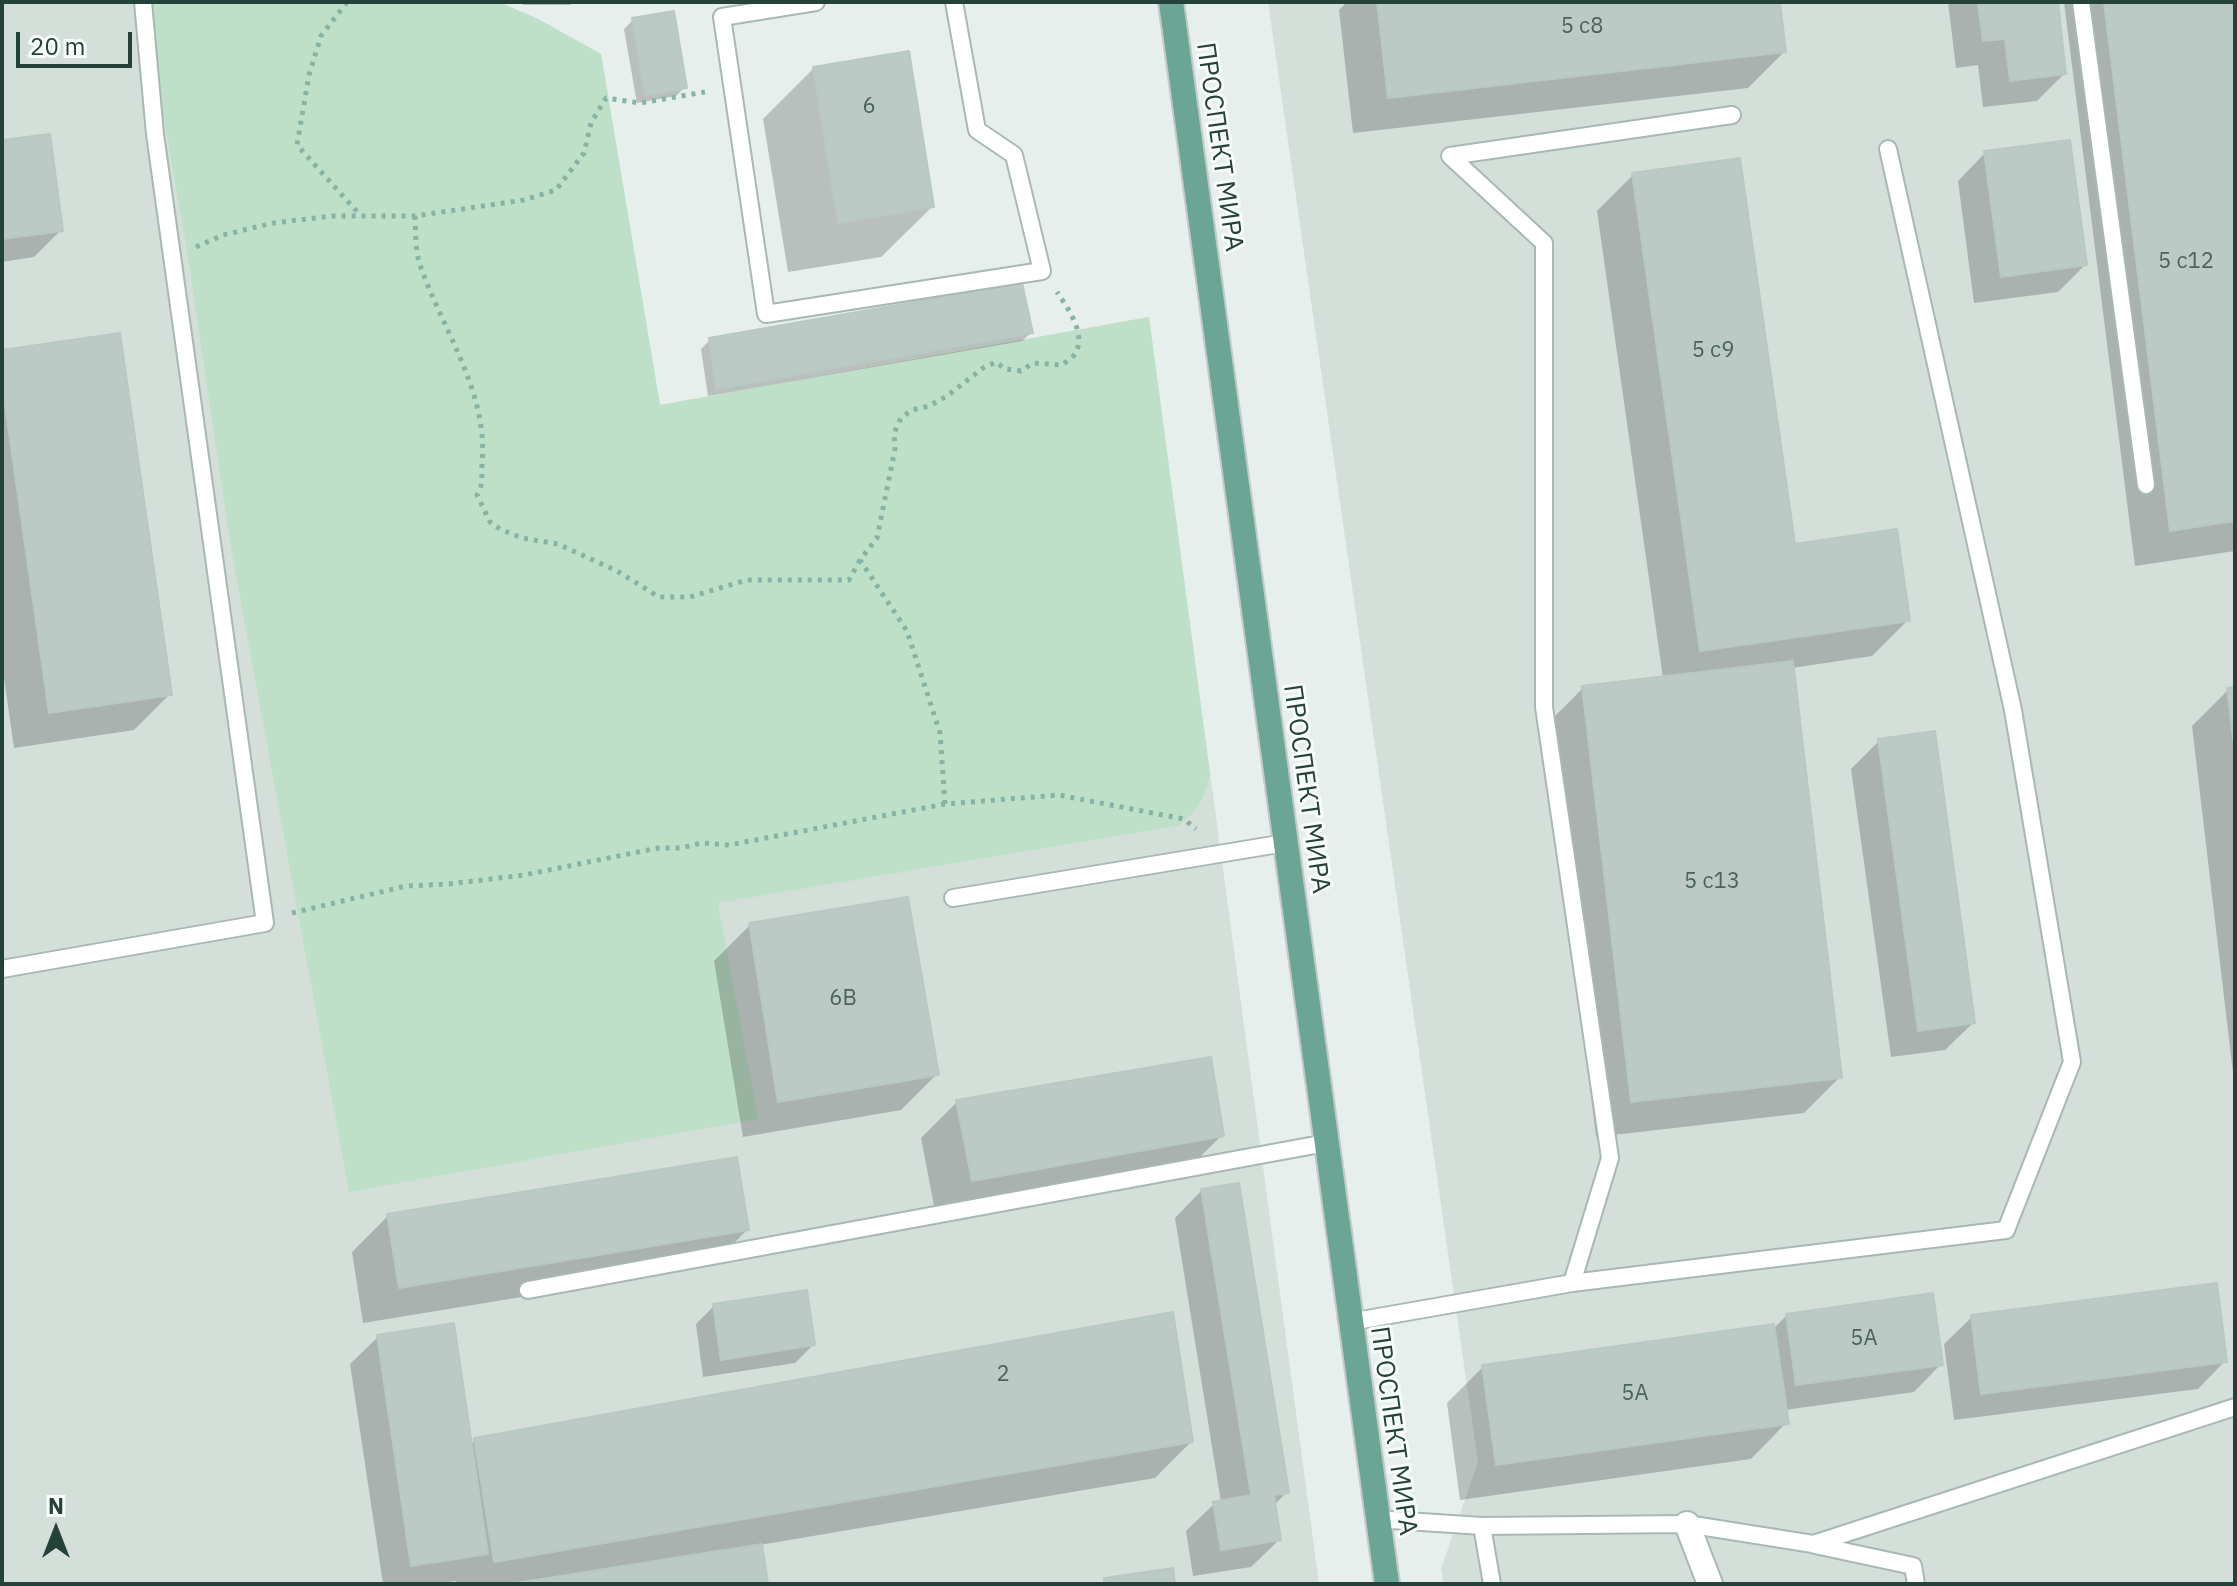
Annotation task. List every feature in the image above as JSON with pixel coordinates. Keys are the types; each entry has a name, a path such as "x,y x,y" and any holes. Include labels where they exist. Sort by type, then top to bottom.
{"main road":[{"name":"ПРОСПЕКТ МИРА","path":"1171,2 1387,1584"}],"street":[{"path":"1687,1524 1710,1584"}],"lane":[{"path":"2,969 265,923 155,134 143,2"},
{"path":"816,2 722,17 766,314 1042,271 1014,155 977,130 954,2"},
{"path":"2081,2 2146,485"},
{"path":"1572,1283 1610,1158 1544,707 1544,243 1450,156 1732,115"},
{"path":"1350,1322 1572,1283 2006,1230 2072,1062 2013,710 1888,149"},
{"path":"953,898 1285,843"},
{"path":"528,1290 1326,1143"},
{"path":"1813,1544 2235,1407"},
{"path":"1376,1519 1482,1526 1687,1524 1813,1544 1913,1566 1916,1584"},
{"path":"1482,1526 1492,1584"}],"path":[{"path":"347,2 321,36 309,75 297,145 361,216"},
{"path":"172,255 223,235 273,223 333,216 415,216 524,200 556,190 584,153 591,123 606,98 640,103 732,88"},
{"path":"415,216 419,261 440,316 467,371 484,435 483,477 477,495 490,522 522,538 558,544 617,571 659,597 690,597 747,580 849,580 877,538 895,449 894,433 901,418 912,410 929,406 947,396 983,368 996,362 1005,369 1021,371 1033,363 1062,365 1076,354 1079,340 1070,311 1042,271"},
{"path":"860,560 907,631 940,733 945,804"},
{"path":"265,923 303,908 349,901 406,886 524,875 658,848 681,848 701,843 729,845 945,804 1059,795 1184,819 1201,834"}],"shaded area":[{"path":"2,2 499,2 538,19 601,54 660,405 1149,317 1319,1584 2,1584"},
{"path":"1268,2 2235,2 2235,1584 1444,1584 1441,1569 1478,1462"}],"green space":[{"path":"152,2 499,2 538,19 601,54 660,405 1149,317 1210,775 1203,798 1195,810 1178,826 718,903 758,1119 349,1192 231,548 187,251 160,97"}],"building":[{"path":"1377,2 1780,2 1786,52 1388,98"},
{"path":"1978,2 2058,2 2066,74 2010,81 2005,39 1983,41"},
{"path":"2104,2 2235,2 2235,521 2170,531"},
{"path":"674,11 687,88 645,95 632,18"},
{"path":"909,51 934,207 838,223 813,67"},
{"path":"50,134 63,231 2,239 2,140"},
{"path":"2070,140 2087,265 2001,277 1984,151"},
{"path":"1740,158 1795,544 1897,529 1910,621 1700,651 1632,173"},
{"path":"1022,283 1033,333 716,389 709,338"},
{"path":"120,333 172,695 49,713 2,383 2,350"},
{"path":"1793,661 1842,1078 1631,1102 1582,686"},
{"path":"2235,687 2235,754 2227,688"},
{"path":"1935,731 1975,1023 1918,1031 1878,739"},
{"path":"908,897 939,1075 778,1102 749,923"},
{"path":"1211,1057 1224,1136 972,1181 956,1100"},
{"path":"737,1157 749,1230 399,1288 387,1214"},
{"path":"1239,1183 1289,1493 1274,1495 1281,1540 1221,1550 1213,1502 1251,1495 1201,1189"},
{"path":"2217,1283 2227,1362 1981,1394 1971,1315"},
{"path":"807,1290 815,1345 721,1360 713,1304"},
{"path":"1933,1293 1943,1365 1796,1385 1786,1314"},
{"path":"1173,1312 1193,1442 494,1562 474,1438"},
{"path":"454,1323 488,1554 411,1566 377,1335"},
{"path":"1774,1324 1789,1424 1496,1465 1482,1365"},
{"path":"762,1544 768,1584 510,1584"},
{"path":"1173,1568 1175,1584 1105,1584 1104,1578"}]}
